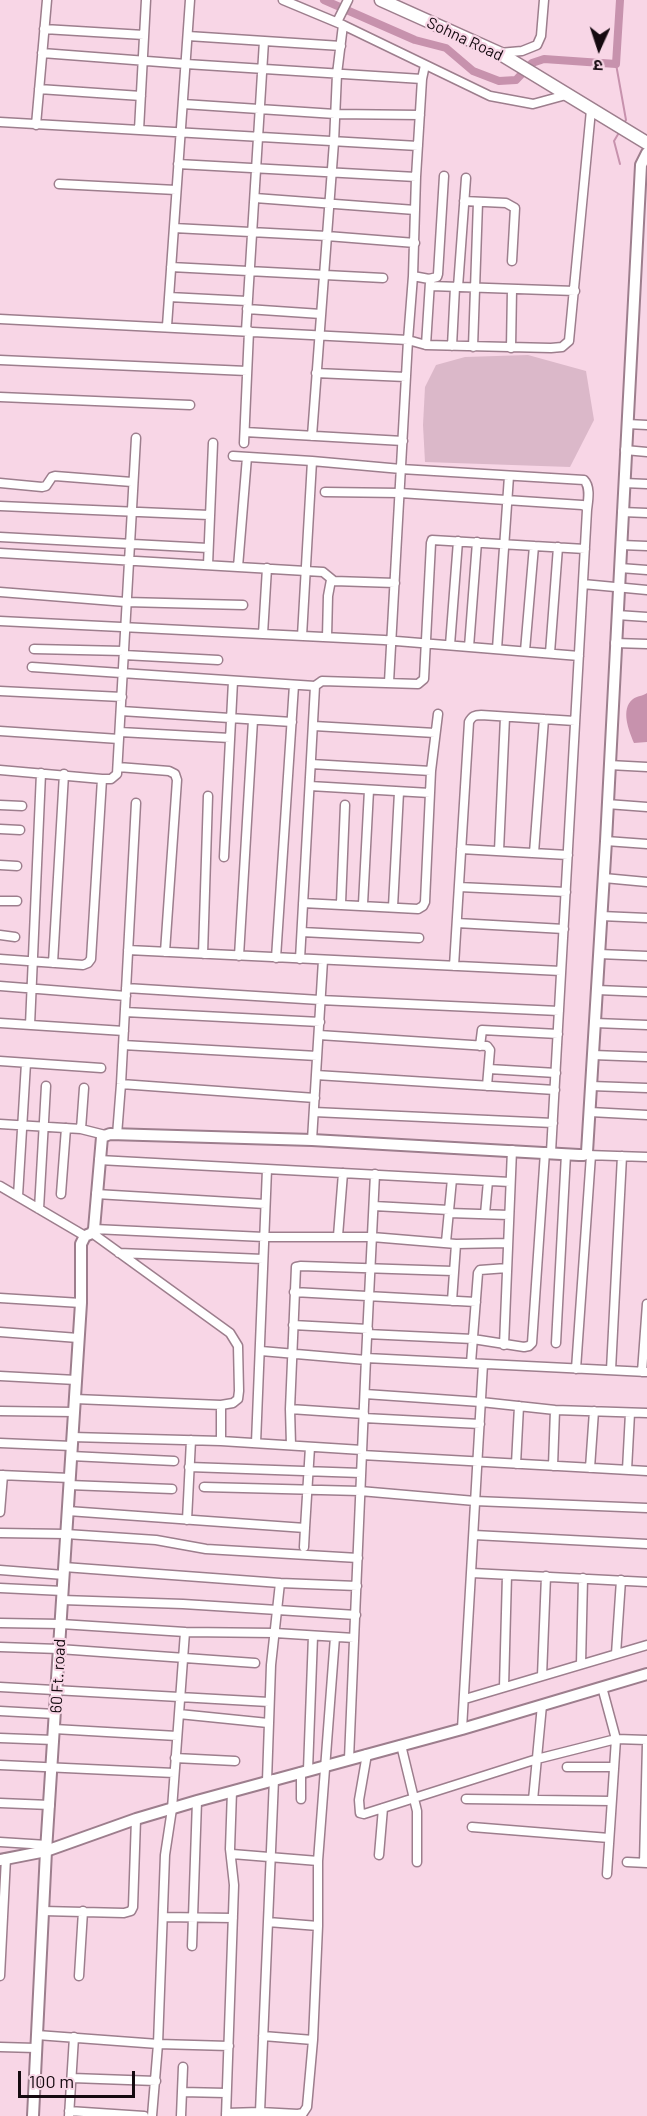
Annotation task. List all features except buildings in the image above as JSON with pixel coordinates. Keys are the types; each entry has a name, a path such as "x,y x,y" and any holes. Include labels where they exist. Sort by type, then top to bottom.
{"main road":[{"name":"Sohna Road","path":"381,0 499,53 647,143"}],"street":[{"path":"36,125 47,0"},
{"path":"139,130 146,0"},
{"path":"166,326 190,0"},
{"path":"283,0 340,20 490,96 533,104 566,95"},
{"path":"312,436 337,74 341,46 340,20 347,0"},
{"path":"499,53 522,51 537,45 541,36 544,0"},
{"path":"44,29 144,35"},
{"path":"188,36 341,46"},
{"path":"244,443 247,305 264,41"},
{"path":"42,53 263,70 423,79"},
{"path":"389,682 415,243 416,177 425,65"},
{"path":"39,89 141,96"},
{"path":"183,104 335,114 420,115"},
{"path":"0,319 408,340 426,345 562,347 569,340 591,110"},
{"path":"0,122 418,146"},
{"path":"576,1369 641,165 647,153"},
{"path":"178,164 416,177"},
{"path":"426,345 430,283 438,274 444,176"},
{"path":"452,346 466,178"},
{"path":"59,184 176,190"},
{"path":"255,198 415,210"},
{"path":"464,201 506,203 515,208 512,261"},
{"path":"473,347 478,202"},
{"path":"174,228 415,243"},
{"path":"171,267 324,277 383,278"},
{"path":"413,276 430,283 456,287 574,291"},
{"path":"511,348 512,289"},
{"path":"169,297 321,314"},
{"path":"0,360 247,371"},
{"path":"316,373 406,377"},
{"path":"0,397 190,405"},
{"path":"627,424 647,425"},
{"path":"245,432 402,441"},
{"path":"0,770 102,779 115,777 118,766 124,674 124,627 136,438"},
{"path":"208,565 213,443"},
{"path":"626,450 647,452"},
{"path":"233,456 584,480 588,488 553,1123 548,1152 532,1343 524,1347 473,1339 293,1325"},
{"path":"238,567 247,457"},
{"path":"302,636 312,460"},
{"path":"0,483 42,487 46,486 51,477 55,476 132,482"},
{"path":"496,649 509,476"},
{"path":"624,483 647,484"},
{"path":"325,492 400,493 582,505 587,510"},
{"path":"0,506 209,516"},
{"path":"622,512 647,513"},
{"path":"0,537 208,548"},
{"path":"32,667 315,686 322,681 418,684 424,679 431,543 437,539 585,549"},
{"path":"450,645 458,541"},
{"path":"469,647 477,542"},
{"path":"621,545 647,546"},
{"path":"525,651 534,546"},
{"path":"550,654 558,547"},
{"path":"0,553 327,573 331,580 328,596 327,637"},
{"path":"263,634 267,568"},
{"path":"620,568 647,570"},
{"path":"331,580 395,583"},
{"path":"583,584 647,591"},
{"path":"0,592 126,602 243,605"},
{"path":"617,615 647,617"},
{"path":"0,621 392,640 579,656"},
{"path":"615,643 647,644"},
{"path":"34,649 219,660"},
{"path":"224,857 233,681"},
{"path":"276,958 294,685"},
{"path":"300,959 315,686"},
{"path":"0,691 122,697"},
{"path":"121,711 292,723"},
{"path":"303,903 363,904 418,909 423,906 431,771 438,714"},
{"path":"454,966 469,722 475,715 575,721"},
{"path":"499,851 505,717"},
{"path":"534,853 544,719"},
{"path":"240,956 253,720"},
{"path":"314,726 435,733"},
{"path":"0,731 230,738"},
{"path":"311,764 431,771"},
{"path":"609,765 647,767"},
{"path":"118,766 169,771 175,774 177,780 165,952"},
{"path":"30,1025 41,773"},
{"path":"53,963 64,774"},
{"path":"0,959 83,965 91,959 102,779"},
{"path":"310,786 430,793"},
{"path":"363,904 369,790"},
{"path":"393,907 399,792"},
{"path":"203,954 208,795"},
{"path":"111,1135 121,1084 136,803"},
{"path":"607,804 647,807"},
{"path":"0,805 22,806"},
{"path":"341,903 345,805"},
{"path":"0,829 20,830"},
{"path":"606,842 647,844"},
{"path":"461,849 568,855"},
{"path":"0,865 18,866"},
{"path":"603,878 647,882"},
{"path":"459,888 566,892"},
{"path":"0,901 17,902"},
{"path":"601,916 647,918"},
{"path":"457,923 564,929"},
{"path":"302,932 419,938"},
{"path":"0,935 15,937"},
{"path":"128,950 561,971"},
{"path":"599,954 647,956"},
{"path":"312,1140 323,960"},
{"path":"0,986 559,1011"},
{"path":"597,990 647,993"},
{"path":"125,1012 320,1022"},
{"path":"0,1023 124,1031"},
{"path":"595,1023 647,1025"},
{"path":"480,1046 482,1030 558,1034"},
{"path":"319,1035 487,1046 490,1050 487,1086"},
{"path":"123,1045 317,1056"},
{"path":"593,1055 647,1057"},
{"path":"0,1061 101,1068"},
{"path":"18,1196 26,1063"},
{"path":"489,1069 556,1073"},
{"path":"316,1075 555,1090"},
{"path":"121,1084 315,1098"},
{"path":"39,1209 46,1086"},
{"path":"591,1086 647,1088"},
{"path":"81,1128 84,1088"},
{"path":"314,1112 553,1123"},
{"path":"590,1112 647,1115"},
{"path":"0,1124 81,1128 111,1135 312,1140 647,1157"},
{"path":"61,1194 66,1128"},
{"name":"60 Ft. road","path":"33,2116 43,1911 81,1303 81,1245 90,1233 100,1140 111,1135"},
{"path":"504,1345 512,1150"},
{"path":"556,1343 566,1154"},
{"path":"611,1371 622,1156"},
{"path":"99,1160 510,1182"},
{"path":"256,1443 261,1352 259,1322 267,1169"},
{"path":"338,1236 343,1173"},
{"path":"349,1759 375,1174"},
{"path":"446,1242 452,1179"},
{"path":"485,1214 488,1181"},
{"path":"0,1186 39,1209 90,1233 231,1333 236,1340 238,1399 233,1403 221,1405 75,1399"},
{"path":"96,1194 265,1204"},
{"path":"374,1206 509,1215"},
{"path":"90,1233 264,1237 338,1236 456,1244 508,1243"},
{"path":"452,1301 456,1244"},
{"path":"120,1253 262,1259"},
{"path":"291,1445 294,1292 295,1271 298,1266 453,1271"},
{"path":"471,1363 478,1273 480,1269 507,1268"},
{"path":"294,1292 476,1302"},
{"path":"0,1298 81,1303"},
{"path":"261,1352 645,1372 647,1304"},
{"path":"0,1332 78,1338"},
{"path":"462,1729 483,1364"},
{"path":"0,1376 76,1380"},
{"path":"364,1394 555,1410 647,1413"},
{"path":"221,1405 221,1441"},
{"path":"516,1464 519,1406"},
{"path":"290,1409 480,1424"},
{"path":"553,1466 555,1410"},
{"path":"0,1411 74,1412"},
{"path":"590,1468 594,1411"},
{"path":"627,1470 630,1413"},
{"path":"187,1520 191,1440"},
{"path":"0,1443 72,1446 191,1440 221,1441 478,1462 647,1471"},
{"path":"72,1446 174,1461"},
{"path":"304,1547 310,1447"},
{"path":"189,1467 362,1473"},
{"path":"0,1512 1,1475 172,1489"},
{"path":"204,1487 360,1491 475,1501 647,1508"},
{"path":"68,1510 304,1528"},
{"path":"0,1533 66,1534 156,1540 206,1549 358,1558"},
{"path":"474,1535 647,1544"},
{"path":"0,1570 64,1571 357,1586"},
{"path":"471,1573 647,1582"},
{"path":"504,1687 507,1575"},
{"path":"542,1676 546,1576"},
{"path":"581,1664 583,1578"},
{"path":"616,1654 621,1580"},
{"path":"260,2112 271,1858 268,1723 280,1583"},
{"path":"0,1588 62,1596 356,1615"},
{"path":"0,1623 354,1638"},
{"path":"152,2116 158,2044 165,1855 172,1809 185,1632"},
{"path":"301,1799 313,1636"},
{"path":"232,1791 230,1849 234,1885 226,2114 303,2113 307,2107 313,2040 318,1926 318,1861 335,1637"},
{"path":"465,1699 647,1645"},
{"path":"0,1647 255,1663"},
{"path":"0,1976 3,1859 47,1848 270,1780 462,1729 647,1674"},
{"path":"0,1687 180,1695 269,1702"},
{"path":"602,1688 616,1739 607,1874"},
{"path":"533,1800 542,1705"},
{"path":"0,1711 55,1714"},
{"path":"179,1714 268,1723"},
{"path":"627,1862 646,1863 647,1733"},
{"path":"0,1738 54,1735 177,1736"},
{"path":"367,1754 358,1808 360,1813 364,1814 537,1759 616,1739 647,1741"},
{"path":"401,1745 417,1811 417,1862"},
{"path":"175,1758 235,1761"},
{"path":"0,1765 174,1773"},
{"path":"567,1767 614,1767"},
{"path":"466,1799 611,1801"},
{"path":"192,1946 197,1801"},
{"path":"0,1803 50,1805"},
{"path":"379,1855 383,1808"},
{"path":"43,1911 128,1913 133,1909 136,1820"},
{"path":"472,1827 609,1838"},
{"path":"0,1842 47,1848"},
{"path":"232,1854 318,1861"},
{"path":"79,1976 83,1911"},
{"path":"163,1917 233,1918"},
{"path":"268,1922 318,1926"},
{"path":"37,2035 158,2044 229,2046"},
{"path":"263,2036 313,2040"},
{"path":"74,2037 69,2113 144,2116"},
{"path":"0,2047 36,2048"},
{"path":"181,2116 183,2067"},
{"path":"72,2078 156,2081"},
{"path":"182,2092 226,2093"}],"shaded area":[{"path":"528,355 586,371 594,420 570,467 425,462 423,425 425,387 436,365 465,357"},
{"path":"647,693 647,742 634,743 627,720 627,708 633,699"}],"waterway":[{"path":"324,0 415,40 446,48 473,71 499,81 516,80 532,63 544,59 616,64 620,0"},
{"path":"616,64 626,120 624,123"},
{"path":"620,131 614,141 620,164"}]}
